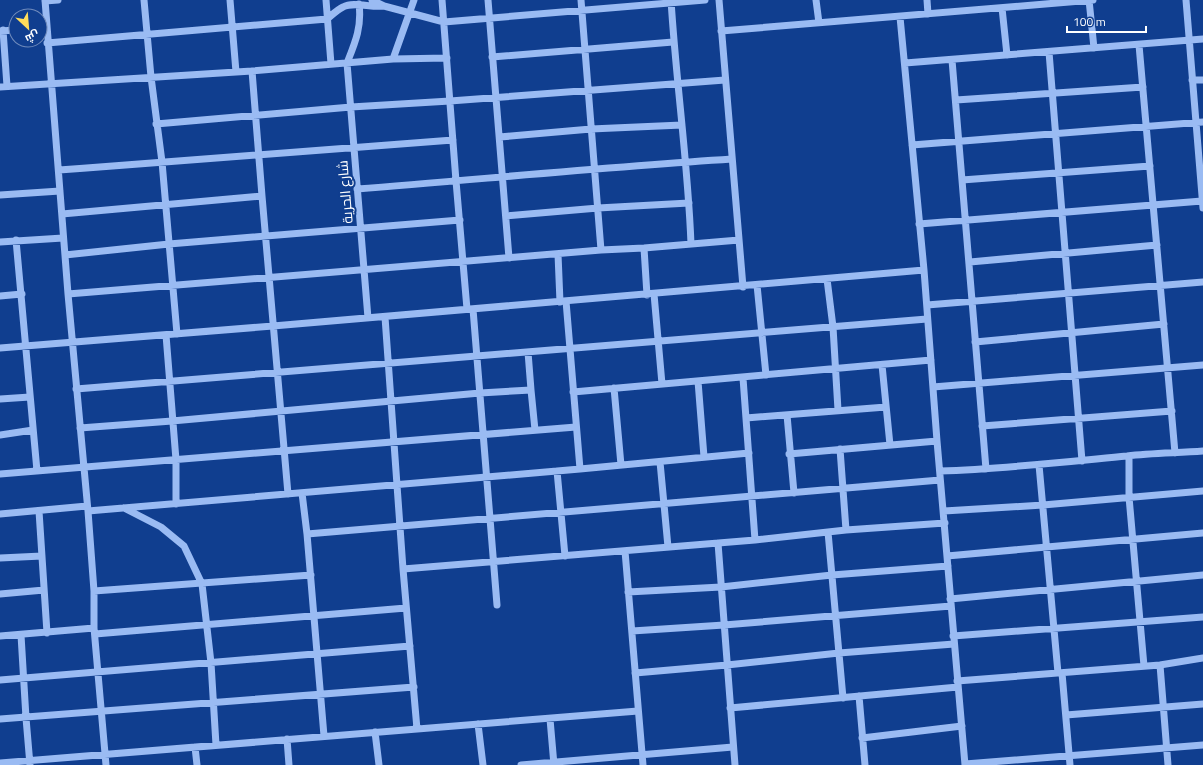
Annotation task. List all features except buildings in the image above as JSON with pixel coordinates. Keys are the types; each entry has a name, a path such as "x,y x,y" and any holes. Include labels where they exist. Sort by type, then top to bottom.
{"street":[{"path":"45,1 58,0"},
{"path":"144,0 156,124 162,162 177,334"},
{"path":"230,0 236,72"},
{"path":"326,0 331,64"},
{"path":"372,0 384,6 444,22 671,1 705,0"},
{"path":"392,60 414,0"},
{"path":"442,0 452,140 464,262 478,356 497,605"},
{"path":"488,0 509,258"},
{"path":"580,0 601,250"},
{"path":"719,0 743,286"},
{"path":"816,0 819,23"},
{"path":"927,0 928,14"},
{"path":"1089,0 1094,48"},
{"path":"721,31 1002,8 1039,2 1093,0"},
{"path":"1186,0 1192,80 1199,122 1203,208"},
{"path":"671,1 673,42 686,162 690,244"},
{"path":"48,43 147,36 327,19 344,6 359,4 371,7 384,6"},
{"path":"347,63 360,23 359,4"},
{"path":"1002,8 1007,55"},
{"path":"900,17 924,270 930,360 965,764 1203,745"},
{"path":"1,31 3,86 252,71 392,60 446,58"},
{"path":"905,63 1203,39"},
{"path":"492,57 673,42"},
{"path":"1139,45 1175,454"},
{"path":"48,48 94,591 94,631 106,765"},
{"path":"1049,52 1082,461"},
{"path":"952,60 965,221 970,262 978,384 986,469"},
{"name":"شارع الحرية","path":"347,63 368,318"},
{"path":"252,71 288,494"},
{"path":"156,124 351,107 725,80"},
{"path":"1192,80 1203,80"},
{"path":"956,100 1143,87"},
{"path":"912,145 1199,122"},
{"path":"500,137 682,125"},
{"path":"59,170 452,140"},
{"path":"358,189 503,178 594,168 732,160"},
{"path":"962,180 1150,166"},
{"path":"0,195 60,191"},
{"path":"62,214 262,196"},
{"path":"506,216 598,208 689,203"},
{"path":"919,224 1154,205 1203,204"},
{"path":"65,255 169,244 460,220"},
{"path":"0,242 64,238"},
{"path":"16,240 37,471"},
{"path":"68,294 739,240"},
{"path":"970,262 1157,245"},
{"path":"644,248 658,341 662,384"},
{"path":"558,254 570,349 580,469"},
{"path":"0,348 563,302 924,270"},
{"path":"827,279 833,327 838,410"},
{"path":"927,305 1203,282"},
{"path":"757,285 766,375"},
{"path":"0,296 22,294"},
{"path":"385,317 396,485 417,729"},
{"path":"76,389 927,319"},
{"path":"975,342 1164,324"},
{"path":"166,335 176,460 176,504"},
{"path":"528,352 535,430"},
{"path":"573,392 743,378 930,360"},
{"path":"882,364 890,445"},
{"path":"933,387 1203,365"},
{"path":"743,378 755,540"},
{"path":"698,381 704,457"},
{"path":"614,388 620,465"},
{"path":"80,428 480,393 531,390"},
{"path":"0,399 30,397"},
{"path":"746,418 886,407"},
{"path":"982,426 1172,411"},
{"path":"787,415 789,454 794,493"},
{"path":"0,474 83,466 176,460 576,427"},
{"path":"0,434 33,430"},
{"path":"789,454 937,441"},
{"path":"840,449 846,530"},
{"path":"940,471 1039,465 1129,456 1203,451"},
{"path":"0,514 176,504 749,453"},
{"path":"1129,456 1129,498 1144,666"},
{"path":"660,462 668,547"},
{"path":"1039,465 1054,628 1066,715 1070,765"},
{"path":"557,471 565,556"},
{"path":"307,534 940,480"},
{"path":"944,511 1043,505 1203,491"},
{"path":"302,493 311,575 324,736"},
{"path":"124,508 161,527 184,546 202,584 216,746"},
{"path":"39,511 47,633"},
{"path":"403,569 755,540 846,530 945,523"},
{"path":"828,532 842,698"},
{"path":"947,556 1203,533"},
{"path":"718,543 735,765"},
{"path":"625,551 643,765"},
{"path":"0,558 42,556"},
{"path":"628,592 721,587 832,575 948,566"},
{"path":"94,591 311,575"},
{"path":"632,631 835,616 1050,588 1203,575"},
{"path":"0,594 44,590"},
{"path":"0,636 206,625 406,608"},
{"path":"953,636 1203,617"},
{"path":"21,635 30,763"},
{"path":"635,673 839,653 954,644"},
{"path":"0,680 410,646"},
{"path":"730,708 842,698 1060,673 1160,665 1203,658"},
{"path":"1160,665 1168,765"},
{"path":"0,719 414,687"},
{"path":"858,696 865,765"},
{"path":"1066,715 1203,704"},
{"path":"0,763 30,763 287,739 638,711"},
{"path":"550,718 554,763"},
{"path":"478,724 483,765"},
{"path":"862,738 962,726"},
{"path":"375,732 379,765"},
{"path":"287,739 289,765"},
{"path":"195,747 197,765"},
{"path":"520,765 733,747"}]}
